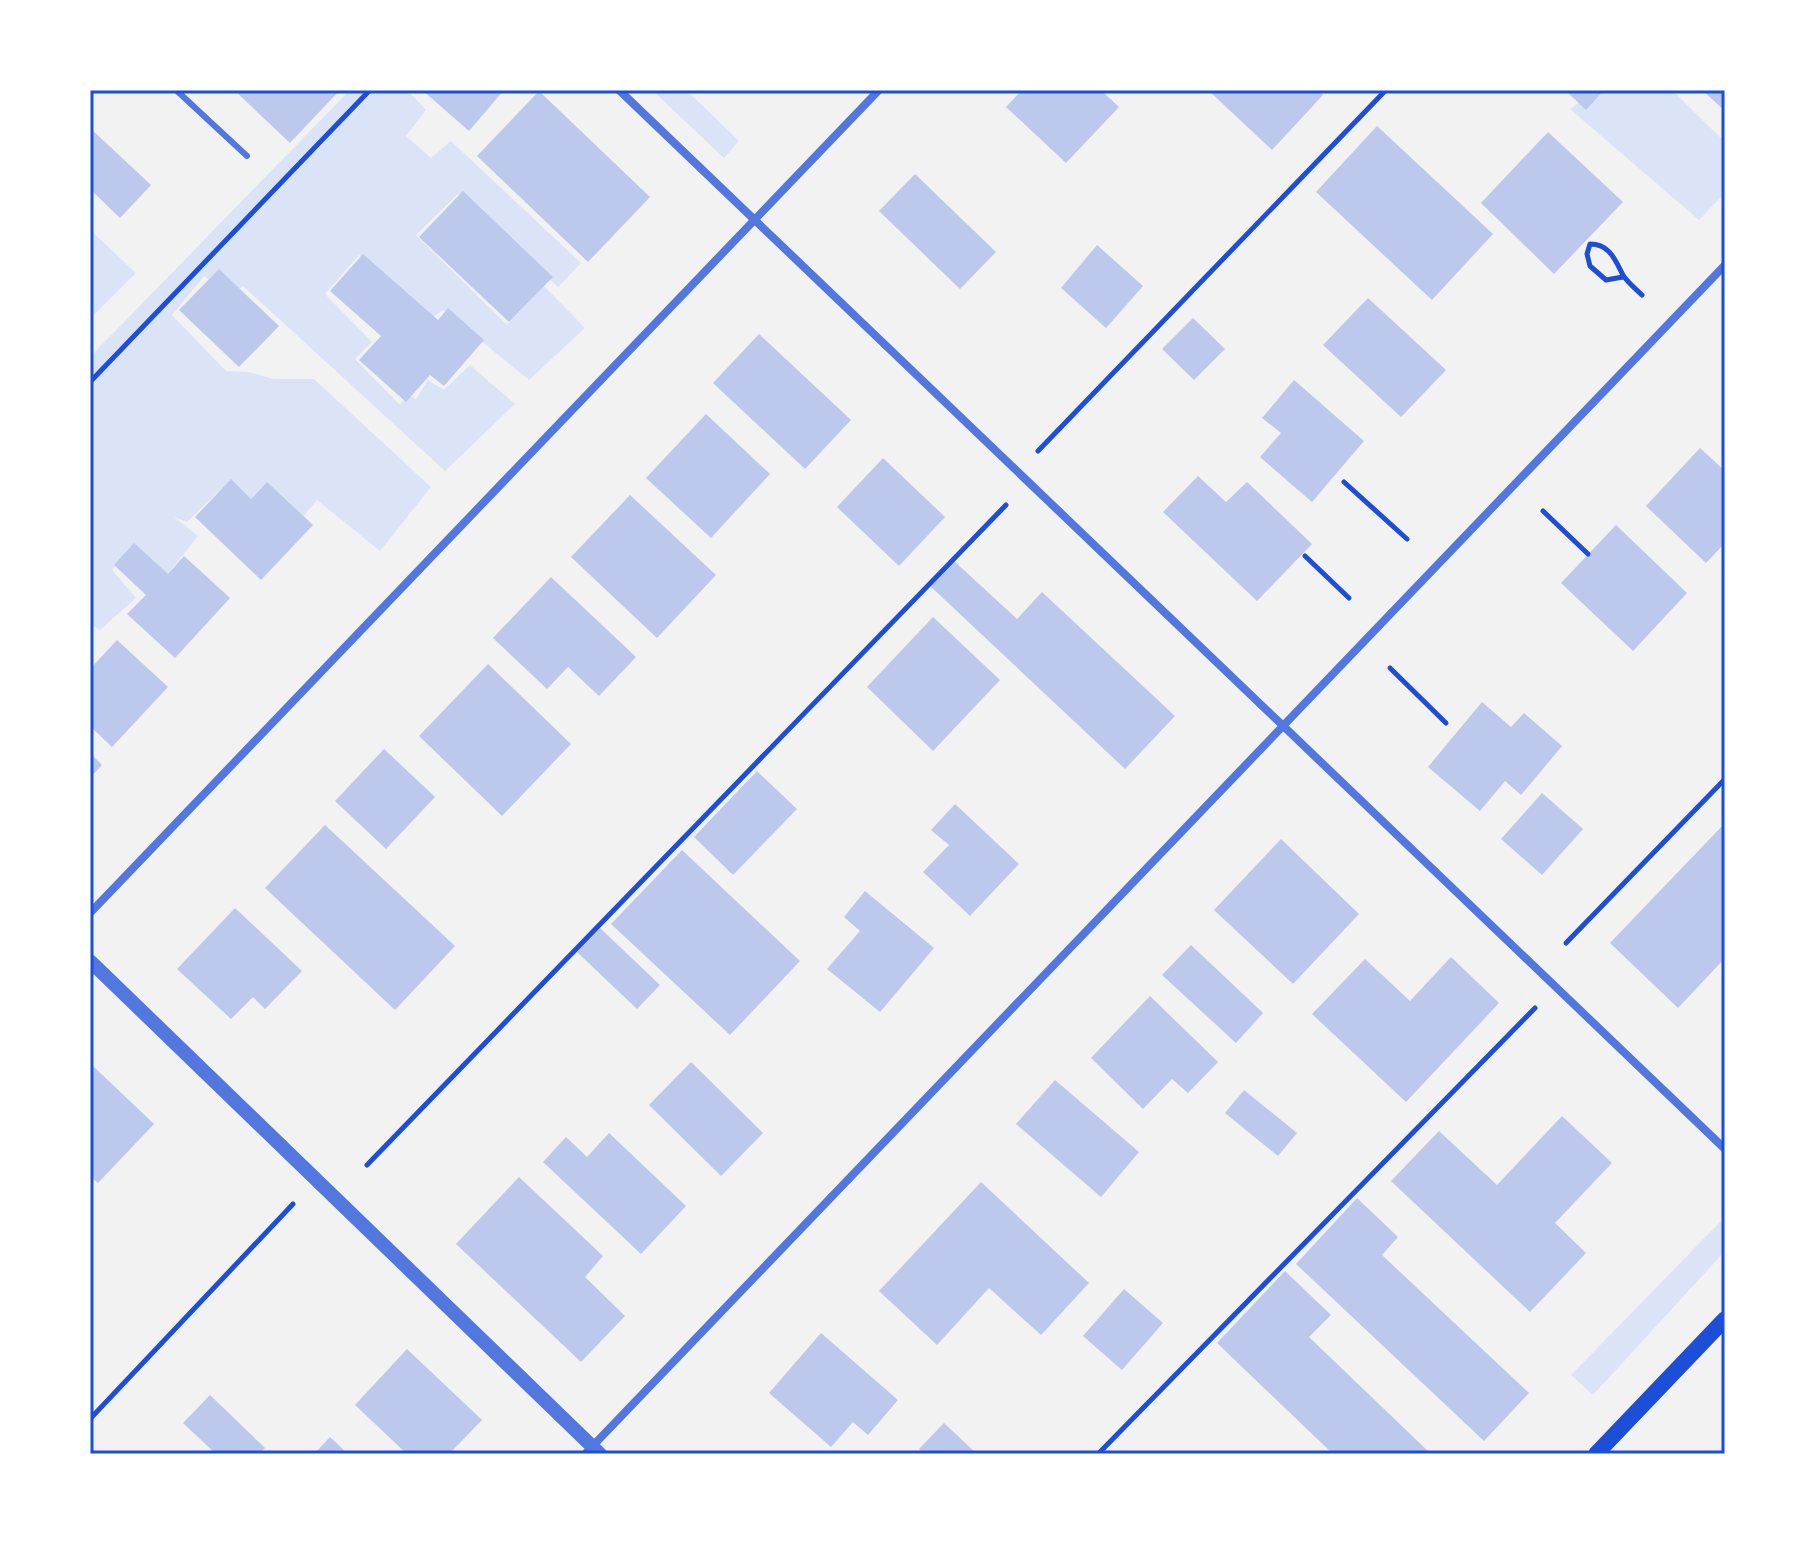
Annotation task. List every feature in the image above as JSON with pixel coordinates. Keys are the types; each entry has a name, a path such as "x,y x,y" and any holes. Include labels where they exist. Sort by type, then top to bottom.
{"main road":[{"path":"1596,1454 1725,1319"}],"street":[{"path":"619,90 1725,1149"},
{"path":"90,913 879,90"},
{"path":"90,961 592,1451 1725,265"}],"lane":[{"path":"176,90 247,156"}],"path":[{"path":"90,382 370,90"},
{"path":"1038,451 1386,90"},
{"path":"1623,277 1606,280 1597,273 1587,254 1590,244 1609,251 1623,277 1642,295"},
{"path":"1344,482 1407,539"},
{"path":"367,1165 1006,505"},
{"path":"1543,511 1588,554"},
{"path":"1305,556 1349,598"},
{"path":"1390,668 1446,723"},
{"path":"1566,943 1725,779"},
{"path":"1098,1454 1536,1007"},
{"path":"90,1419 293,1204"}],"shaded area":[{"path":"350,90 407,90 426,110 406,136 431,158 451,141 581,263 558,287 458,194 416,235 507,325 544,286 585,328 529,380 443,310 427,321 359,255 325,294 372,342 355,359 400,405 408,394 416,399 428,380 444,390 470,365 515,404 445,471 243,286 230,297 204,276 172,315 226,371 248,372 274,379 314,379 431,487 380,551 317,500 300,520 262,487 250,500 230,480 187,522 174,517 198,536 166,576 132,545 112,570 136,598 100,630 90,624 90,357"},
{"path":"652,90 686,90 739,141 724,158"},
{"path":"1596,90 1672,90 1725,142 1725,193 1699,220 1570,109"},
{"path":"90,230 136,273 90,319"},
{"path":"1725,1217 1725,1251 1593,1395 1571,1375"}],"building":[{"path":"234,90 340,90 290,143"},
{"path":"422,90 504,90 469,131"},
{"path":"1022,90 1107,90 1104,93 1119,107 1066,163 1006,107"},
{"path":"1208,90 1318,90 1323,95 1272,150"},
{"path":"1565,90 1604,90 1586,110"},
{"path":"1702,90 1725,90 1725,111"},
{"path":"539,91 650,197 588,262 477,156"},
{"path":"1377,126 1493,234 1432,300 1316,192"},
{"path":"90,128 151,185 120,218 93,192 90,195"},
{"path":"1548,132 1623,202 1554,274 1481,203"},
{"path":"915,174 996,252 960,289 879,211"},
{"path":"463,191 553,277 509,322 419,237"},
{"path":"1097,245 1143,286 1106,328 1061,288"},
{"path":"363,254 438,320 448,308 484,340 444,386 430,375 406,402 359,360 381,336 330,291"},
{"path":"219,269 279,326 239,367 179,310"},
{"path":"1368,298 1446,370 1401,417 1323,345"},
{"path":"1193,318 1225,349 1194,380 1162,349"},
{"path":"759,334 851,420 805,469 713,383"},
{"path":"1294,380 1364,441 1312,502 1260,457 1281,433 1262,418"},
{"path":"706,414 770,474 711,538 646,478"},
{"path":"1700,448 1725,471 1725,543 1706,563 1646,506"},
{"path":"883,458 945,517 899,566 837,507"},
{"path":"1198,476 1226,502 1247,482 1312,544 1257,601 1163,512"},
{"path":"231,479 251,499 267,482 313,525 261,580 195,517"},
{"path":"630,495 716,575 657,638 571,557"},
{"path":"1616,525 1687,593 1633,651 1561,583"},
{"path":"134,543 168,574 184,556 230,598 175,658 127,614 146,595 114,565"},
{"path":"953,560 1017,619 1042,592 1175,716 1125,769 929,585"},
{"path":"551,577 636,657 599,696 568,667 547,689 493,638"},
{"path":"933,617 1000,680 933,751 867,687"},
{"path":"117,640 168,687 112,747 90,726 90,669"},
{"path":"488,664 571,744 502,816 419,736"},
{"path":"1482,702 1511,727 1524,713 1562,746 1521,795 1505,781 1480,811 1428,767"},
{"path":"384,749 435,797 386,849 335,801"},
{"path":"90,753 102,765 90,778"},
{"path":"757,771 797,809 733,875 694,837"},
{"path":"1542,793 1583,829 1542,875 1501,839"},
{"path":"955,804 1019,864 970,916 923,872 949,845 931,830"},
{"path":"1725,823 1725,958 1678,1008 1610,943"},
{"path":"325,825 455,946 395,1010 265,888"},
{"path":"1281,839 1359,914 1293,984 1214,910"},
{"path":"682,850 800,961 730,1035 611,924"},
{"path":"865,891 934,948 880,1012 827,969 860,931 844,917"},
{"path":"235,908 302,971 265,1009 253,997 231,1019 177,969"},
{"path":"600,928 660,985 637,1009 577,952"},
{"path":"1191,945 1263,1013 1236,1043 1162,975"},
{"path":"1451,957 1499,1003 1406,1102 1312,1014 1365,959 1410,1001"},
{"path":"1150,996 1218,1062 1188,1093 1172,1079 1143,1109 1091,1058"},
{"path":"691,1062 763,1133 721,1176 649,1105"},
{"path":"94,1067 154,1124 98,1183 90,1176 90,1072"},
{"path":"1055,1080 1139,1152 1101,1197 1016,1124"},
{"path":"1244,1090 1297,1133 1278,1156 1225,1113"},
{"path":"1562,1116 1612,1163 1555,1223 1586,1253 1530,1312 1391,1181 1439,1131 1497,1185"},
{"path":"609,1133 686,1206 641,1254 543,1162 566,1137 587,1157"},
{"path":"519,1177 603,1256 585,1277 625,1316 581,1362 456,1244"},
{"path":"981,1182 1089,1283 1041,1335 989,1288 937,1345 879,1291"},
{"path":"1357,1198 1398,1237 1382,1255 1529,1393 1484,1441 1296,1264"},
{"path":"1285,1271 1331,1315 1309,1337 1431,1454 1333,1454 1217,1343"},
{"path":"1124,1289 1163,1323 1122,1370 1083,1336"},
{"path":"821,1333 898,1400 868,1435 853,1422 831,1447 769,1393"},
{"path":"407,1349 482,1420 449,1454 407,1454 355,1405"},
{"path":"210,1395 265,1448 259,1454 216,1454 183,1423"},
{"path":"944,1423 977,1454 924,1454 919,1449"},
{"path":"330,1437 348,1454 314,1454"}]}
